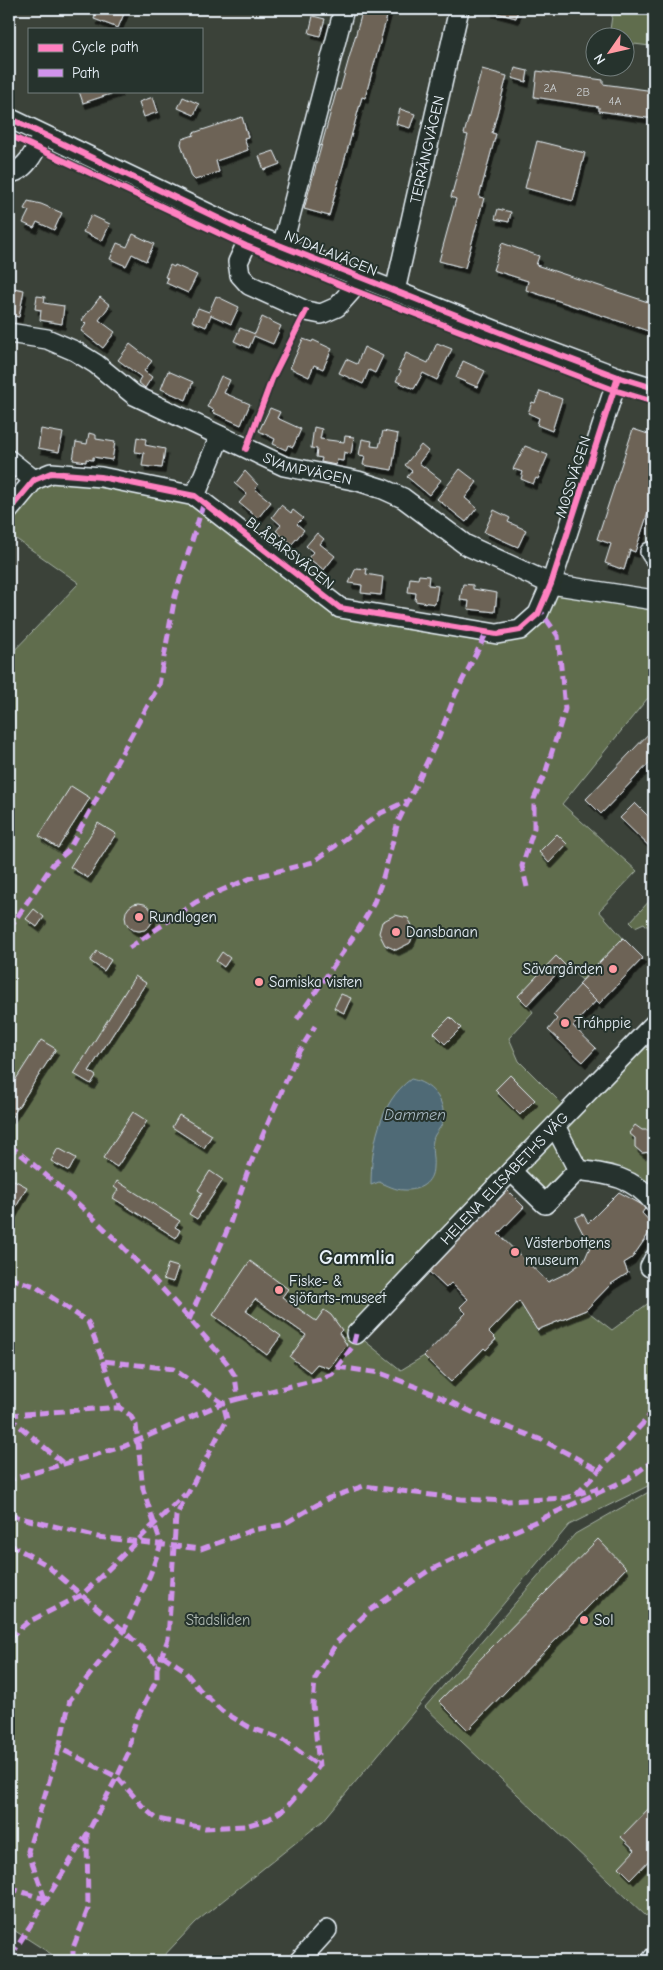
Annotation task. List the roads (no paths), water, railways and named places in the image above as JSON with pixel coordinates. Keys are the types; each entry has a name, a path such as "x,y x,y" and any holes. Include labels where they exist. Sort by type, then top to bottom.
{"street":[{"path":"282,247 344,9"},
{"name":"TERRÄNGVÄGEN","path":"395,291 459,9"},
{"name":"NYDALAVÄGEN","path":"9,118 282,247 618,378 654,388"},
{"path":"9,173 14,173 25,164 43,135"},
{"name":"NYDALAVÄGEN","path":"251,234 238,262 240,275 250,285 306,311 321,314 337,307 362,279"},
{"name":"SVAMPVÄGEN","path":"9,333 47,339 75,351 96,364 134,395 284,466 358,481 403,498 466,545 551,584 654,600"},
{"name":"MOSSVÄGEN","path":"551,584 618,378"},
{"path":"195,496 220,436"},
{"path":"9,460 34,480 9,510"},
{"name":"BLÅBÄRSVÄGEN","path":"34,480 51,473 101,477 195,496 340,608 497,634 520,630 538,614 551,584"},
{"name":"HELENA ELISABETHS VÄG","path":"356,1334 511,1171 524,1148 554,1126 579,1089 654,1024"},
{"path":"554,1126 578,1170"},
{"path":"511,1171 544,1204 578,1170"},
{"path":"578,1170 611,1174 634,1184 654,1203"},
{"path":"299,1961 327,1930"},
{"path":"651,1961 654,1957"}],"water":[{"name":"Dammen","path":"411,1079 430,1088 442,1105 443,1120 433,1140 431,1177 424,1185 410,1190 397,1189 379,1182 371,1185 375,1141 384,1113 391,1100"}],"place":[{"name":"Rundlogen","path":"139,917"},
{"name":"Dansbanan","path":"396,932"},
{"name":"Sävargården","path":"613,969"},
{"name":"Samiska visten","path":"259,982"},
{"name":"Tráhppie","path":"565,1023"},
{"name":"Västerbottens museum","path":"515,1252"},
{"name":"Fiske- & sjöfarts-museet","path":"279,1290"},
{"name":"Sol","path":"584,1620"}],"district":[{"name":"Gammlia","path":"357,1257"}],"park label":[{"name":"Stadsliden","path":"218,1620"}]}
